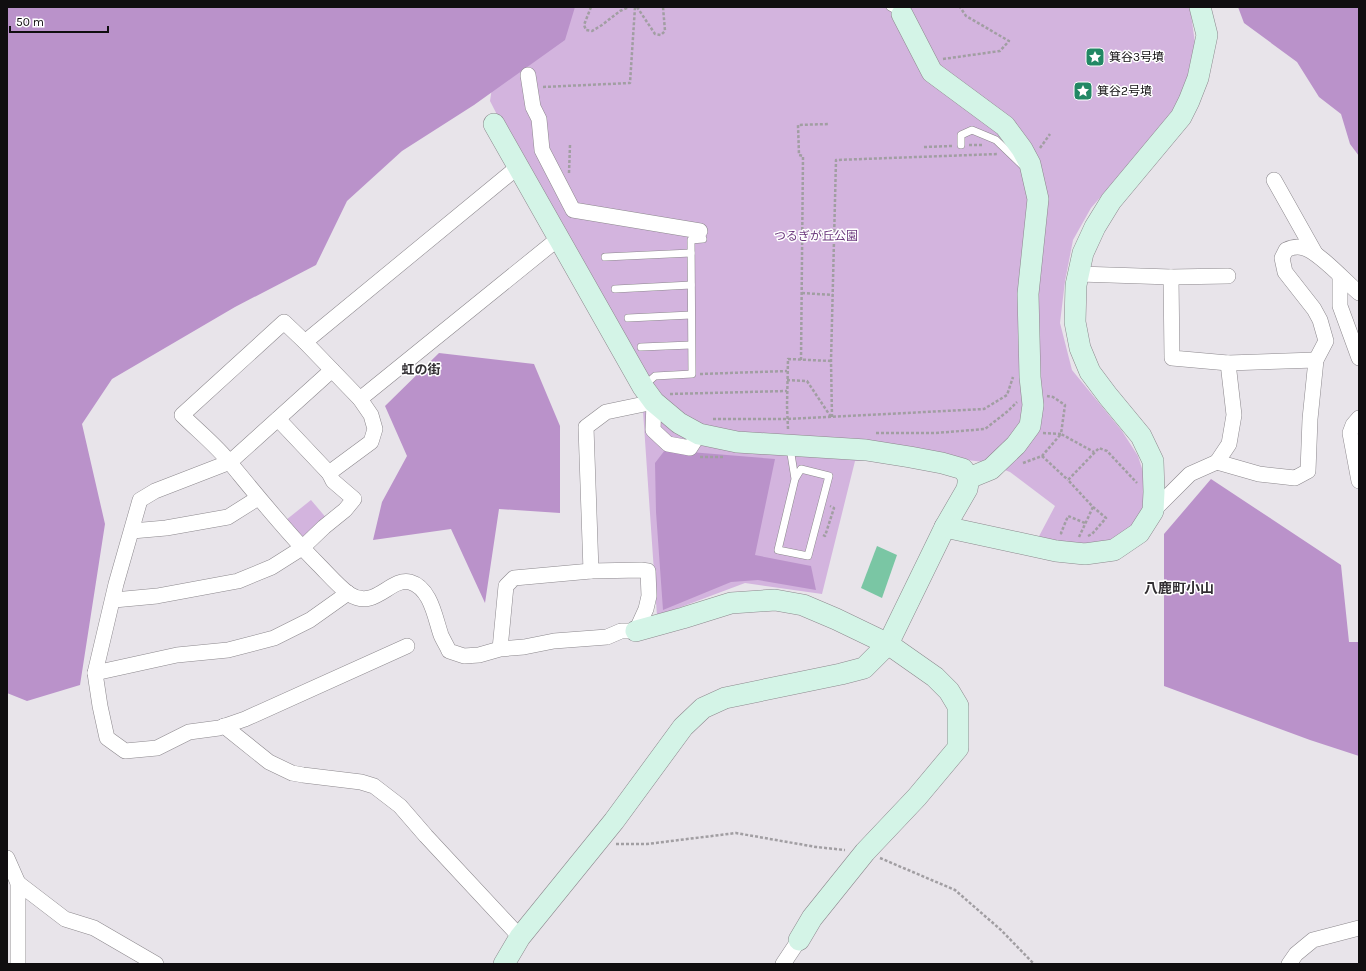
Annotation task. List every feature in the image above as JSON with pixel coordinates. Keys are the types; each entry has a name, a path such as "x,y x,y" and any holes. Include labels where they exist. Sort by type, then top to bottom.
{"street":[{"path":"1153,511 1153,461 1141,436 1090,372 1080,348 1075,322 1076,286 1083,253 1095,227 1112,201 1180,117 1189,101 1198,78 1207,35 1200,7"},
{"path":"896,10 932,72 1005,126 1030,164 1038,199 1028,294 1026,383 1034,405 1030,426 1016,444 991,469 970,478"},
{"path":"529,81 533,107 539,119 542,150 573,210 700,230"},
{"path":"494,124 649,395 679,423 705,427 737,442 866,450 942,463 963,469 970,478 968,489 945,527 888,644 864,668 725,698 703,708 683,727 596,844 520,937 504,964"},
{"path":"305,342 518,166"},
{"path":"1274,180 1315,253 1359,293"},
{"path":"360,398 559,238"},
{"path":"1217,462 1259,474 1295,478 1308,471 1310,419 1316,360 1326,341 1320,320 1314,308 1285,272 1282,258 1286,250 1294,246 1304,248 1315,253"},
{"path":"1079,274 1171,277 1228,276"},
{"path":"1340,276 1340,306 1359,358"},
{"path":"1171,277 1172,358 1228,363 1316,360"},
{"path":"329,474 371,442 375,429 371,415 360,398 284,322 182,415 230,462 258,498 302,548 348,593 358,599 373,597 402,581 411,582 418,587 431,601 442,636 449,651 464,656 479,655 500,649 524,647 554,641 607,636 621,631 636,631 731,603 776,600 803,605 888,644 935,677 949,691 958,706 958,748 917,797 865,852 812,918 783,964"},
{"path":"945,527 1056,551 1071,544 1085,554 1114,550 1139,533 1153,511 1190,474 1217,462 1229,444 1234,415 1228,363"},
{"path":"332,370 230,462 155,491 140,500 116,584 114,600 95,673 107,738 125,751 157,748 189,732 220,728 245,719 407,646"},
{"path":"591,571 586,427 606,412 649,395"},
{"path":"1359,418 1353,425 1350,433 1359,481"},
{"path":"114,600 157,596 238,581 272,567 302,548 345,510 354,499 333,481 329,474 278,419"},
{"path":"132,531 166,528 228,518 258,498"},
{"path":"500,649 506,586 514,578 591,571 648,571 649,596 646,608 636,631"},
{"path":"95,673 178,655 228,650 274,638 310,620 348,593"},
{"path":"224,726 269,762 292,773 361,782 374,786 400,806 520,937"},
{"path":"7,858 12,884 18,964"},
{"path":"12,884 65,919 94,928 156,964"},
{"path":"1289,964 1296,954 1313,940 1359,928"}],"lane":[{"path":"961,146 961,135 972,130 996,140 1032,175"},
{"path":"649,395 655,376 692,374 691,240 703,239 700,230"},
{"path":"605,257 691,253"},
{"path":"615,288 691,285"},
{"path":"628,318 691,315"},
{"path":"641,347 691,345"},
{"path":"789,446 795,479 778,550 808,556 829,476 801,469 795,479"}],"path":[{"path":"591,7 584,26 586,30 592,31 620,11 629,7"},
{"path":"636,7 655,34 661,35 665,31 663,7"},
{"path":"529,81 630,83 636,7"},
{"path":"927,62 1000,51 1009,41 966,16 960,7"},
{"path":"801,360 803,156 799,155 798,124 829,124"},
{"path":"924,147 961,146"},
{"path":"832,417 831,361 836,160 1009,154"},
{"path":"802,232 834,236"},
{"path":"802,293 833,295"},
{"path":"789,446 786,391 788,359 831,361"},
{"path":"692,374 787,371"},
{"path":"787,380 808,381 832,417"},
{"path":"705,427 788,419 984,409 1026,383"},
{"path":"875,433 936,433 985,430 1021,398 1026,383"},
{"path":"1026,383 1065,405 1061,434 1042,456 1106,518 1092,534 1071,544"},
{"path":"649,395 786,391"},
{"path":"1061,434 1094,452"},
{"path":"1068,480 1099,448 1107,451 1138,484"},
{"path":"1071,544 1085,523 1092,506"},
{"path":"1071,544 1061,533 1068,516 1085,523"},
{"path":"596,844 647,844 736,833 816,847 865,852 955,890 1002,930 1034,964"}],"green space":[{"name":"つるぎが丘公園","path":"504,7 1190,7 1195,43 1184,95 1162,126 1091,208 1073,240 1065,281 1060,323 1072,370 1122,431 1138,456 1147,484 1143,509 1132,527 1112,543 1084,549 1036,542 1055,506 1010,472 984,462 949,458 855,461 822,594 745,583 657,616 643,411 636,386 490,101"},
{"path":"311,500 328,520 303,540 286,520"}],"shaded area":[{"path":"7,7 575,7 565,40 474,105 402,151 347,201 316,265 235,307 112,379 82,424 105,524 80,685 27,701 7,693"},
{"path":"1238,7 1359,7 1359,156 1350,144 1341,114 1319,97 1297,62 1244,23"},
{"path":"439,353 534,364 560,426 560,513 499,509 485,603 451,529 373,540 382,502 407,456 385,406"},
{"path":"665,450 775,459 755,555 811,566 816,590 758,580 731,582 663,610 656,512 655,463"},
{"path":"1211,479 1341,565 1349,642 1359,642 1359,756 1310,740 1164,686 1164,534"},
{"path":"877,546 897,555 882,598 861,588"}],"place":[{"name":"箕谷3号墳","path":"1095,57"},
{"name":"箕谷2号墳","path":"1083,91"}],"district":[{"name":"虹の街","path":"421,369"},
{"name":"八鹿町小山","path":"1179,588"}]}
